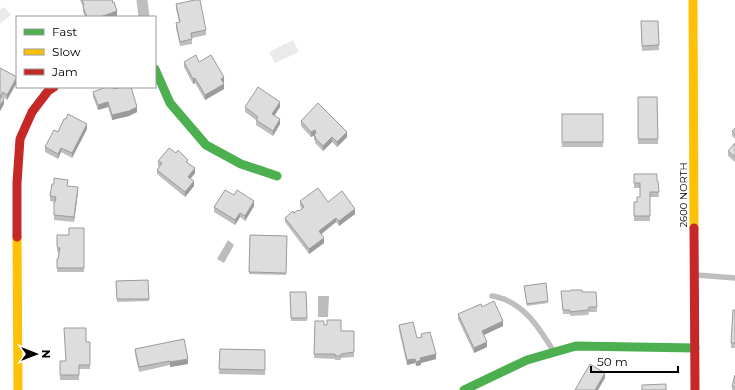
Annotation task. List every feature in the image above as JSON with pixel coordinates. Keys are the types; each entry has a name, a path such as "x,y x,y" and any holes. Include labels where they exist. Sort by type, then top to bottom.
{"street":[{"path":"142,0 144,16"},
{"name":"2600 NORTH","path":"693,0 695,390"},
{"path":"156,71 170,103 206,145 241,164 277,176"},
{"path":"18,390 17,183 20,140 32,112 48,91 52,88"},
{"path":"464,390 527,360 576,346 694,348"}],"lane":[{"path":"694,275 735,278"},
{"path":"492,296 496,296 514,303 524,311 533,320 555,352"}],"shaded area":[{"path":"4,7 11,15 0,24 0,10"},
{"path":"293,40 299,52 275,63 269,52"},
{"path":"228,240 234,245 224,263 217,259"},
{"path":"318,296 329,296 328,317 318,317"}],"building":[{"path":"82,0 112,0 117,11 103,16 87,16 83,7 84,5"},
{"path":"200,0 206,30 191,33 192,39 180,42 176,23 180,22 176,4"},
{"path":"641,21 658,21 659,45 642,46"},
{"path":"196,55 199,62 211,55 224,77 221,79 224,84 205,95 195,78 193,79 184,62"},
{"path":"0,68 16,76 16,79 7,95 3,92 0,97"},
{"path":"258,87 280,102 272,114 280,119 273,131 256,120 258,117 245,107"},
{"path":"103,88 131,88 137,107 129,111 112,115 108,102 98,105 93,92"},
{"path":"0,97 4,99 0,106"},
{"path":"638,97 657,97 658,139 638,139"},
{"path":"318,103 347,132 337,142 332,137 323,146 315,138 315,130 311,132 301,121"},
{"path":"68,114 87,124 72,153 61,148 58,154 45,147 54,130 58,132"},
{"path":"562,114 603,114 603,142 562,142"},
{"path":"735,143 735,157 728,151"},
{"path":"169,148 176,153 178,150 188,160 186,162 195,168 188,177 194,181 185,192 157,170 162,163 158,161"},
{"path":"634,174 657,174 659,192 650,192 650,216 634,216 634,202 637,202 637,197 640,197 640,183 634,183"},
{"path":"54,178 68,180 67,186 78,187 74,217 54,215 54,202 56,197 50,196 52,184 54,184"},
{"path":"318,188 328,202 342,191 355,209 339,221 336,218 319,231 324,238 309,249 285,218 293,211 294,213 304,207 300,201"},
{"path":"225,190 234,195 237,190 254,201 245,216 240,213 235,220 214,207"},
{"path":"69,228 84,228 84,268 57,268 57,259 60,248 58,248 57,245 57,235 69,235"},
{"path":"250,235 287,236 286,273 249,272"},
{"path":"148,280 149,299 117,299 116,281"},
{"path":"546,283 548,301 527,304 524,286"},
{"path":"571,290 596,292 597,307 589,307 588,310 570,312 570,310 563,310 561,291"},
{"path":"290,292 306,292 307,318 291,318"},
{"path":"494,301 503,321 482,331 487,342 474,348 458,314 481,304 482,307"},
{"path":"733,310 735,310 735,343 731,343"},
{"path":"327,320 341,320 341,331 354,331 354,352 341,354 341,356 335,356 335,354 314,354 315,321 324,321 324,325 327,325"},
{"path":"413,322 417,338 422,337 421,334 430,332 436,354 420,358 421,360 416,362 415,359 407,360 399,325"},
{"path":"64,328 86,328 86,342 90,342 90,365 79,365 79,375 60,375 60,361 66,361"},
{"path":"184,339 188,359 139,367 135,349"},
{"path":"220,349 265,350 265,370 219,369"},
{"path":"590,364 605,373 595,390 575,390"},
{"path":"735,375 735,387 732,386"},
{"path":"666,384 666,390 642,390 642,385"}],"traffic: fast":[{"path":"156,71 170,103 206,145 241,164 277,176"},
{"path":"464,390 527,360 576,346 695,348"}],"traffic: slow":[{"path":"693,0 694,228"},
{"path":"17,237 18,390"}],"traffic: jam":[{"path":"17,237 17,183 20,139 32,112 48,91 52,88"},
{"path":"694,228 695,390"}]}
